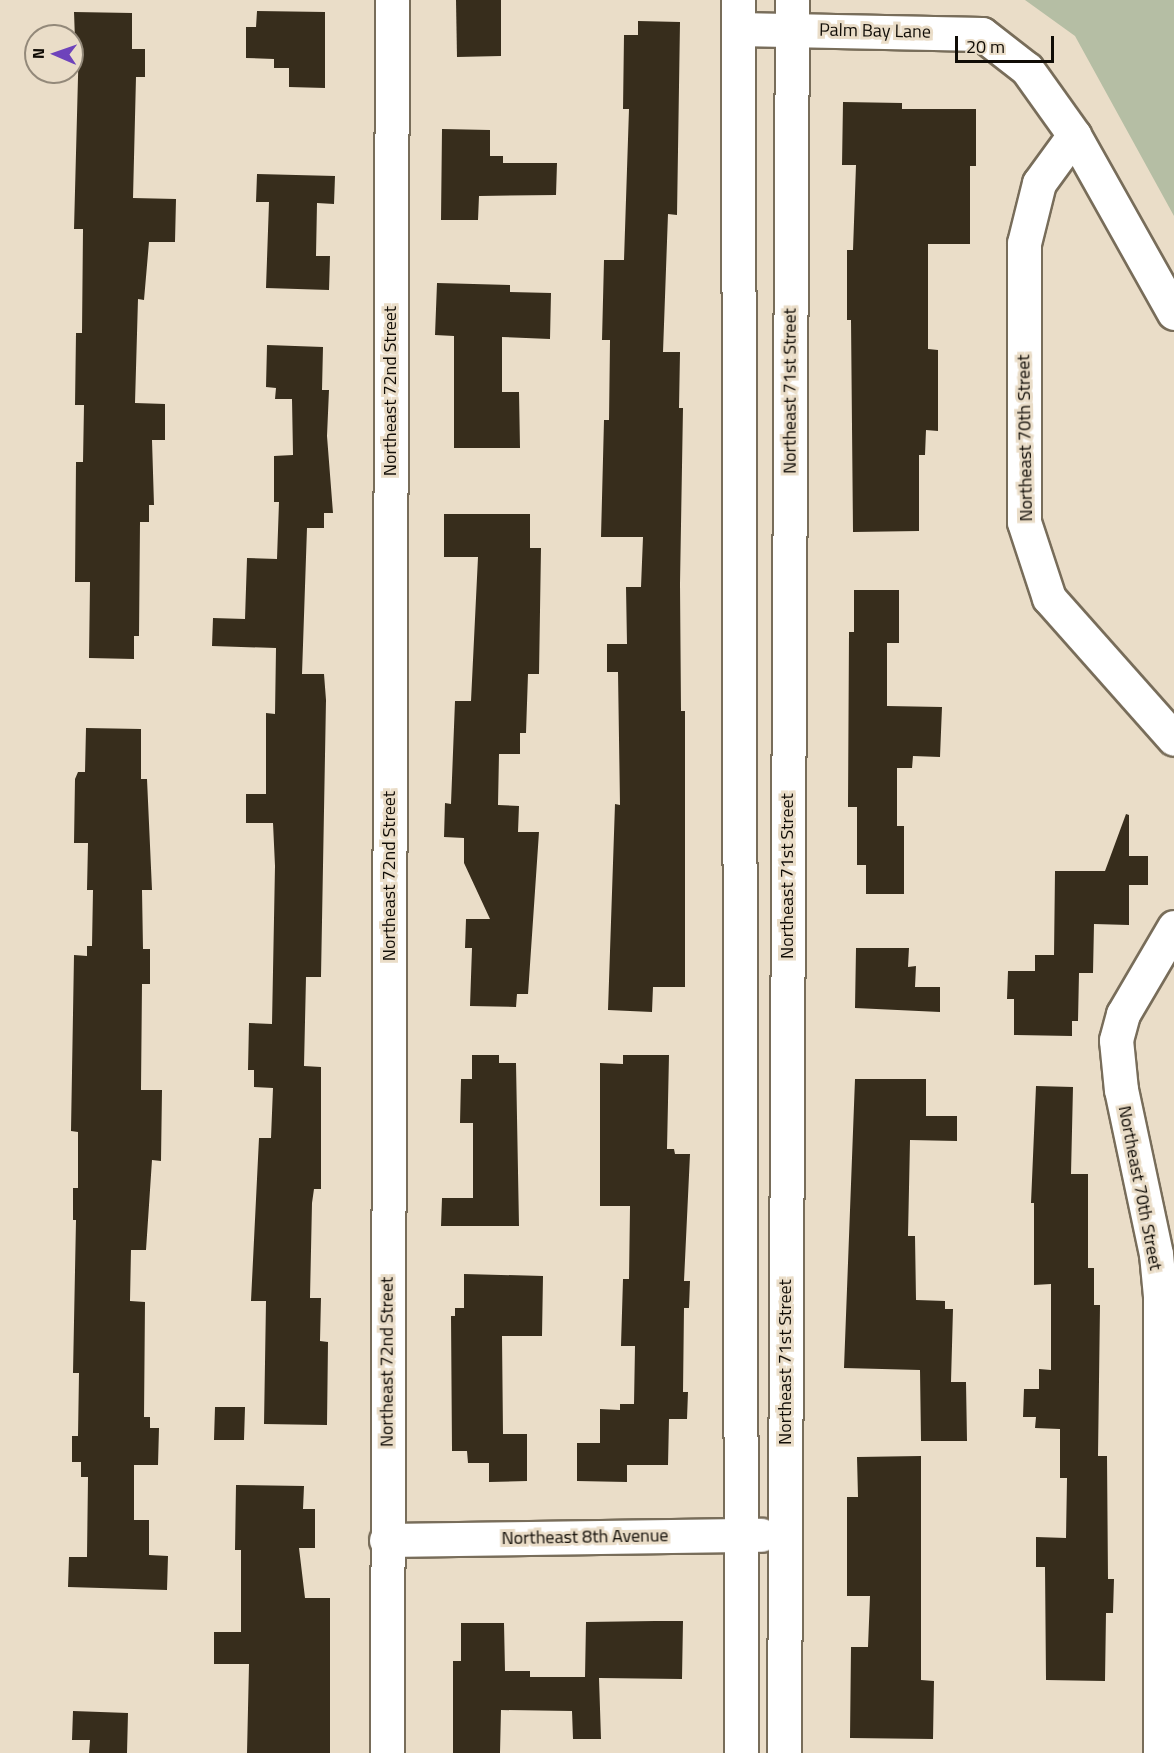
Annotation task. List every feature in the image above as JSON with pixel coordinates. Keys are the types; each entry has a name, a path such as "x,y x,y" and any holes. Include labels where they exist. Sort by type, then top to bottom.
{"street":[{"name":"Northeast 72nd Street","path":"387,1753 392,0"},
{"name":"Palm Bay Lane","path":"738,14 792,15 982,34 1027,69 1074,135 1174,314"},
{"path":"738,14 741,1753"},
{"name":"Northeast 71st Street","path":"784,1753 792,15"},
{"name":"Northeast 70th Street","path":"1074,135 1039,183 1024,243 1024,522 1049,598 1174,739"},
{"name":"Northeast 70th Street","path":"1160,1753 1160,1296 1156,1254 1121,1089 1116,1040 1123,1014 1174,927"},
{"name":"Northeast 8th Avenue","path":"386,1540 784,1535"}],"green space":[{"path":"1025,0 1174,0 1174,216 1075,36"}],"building":[{"path":"456,0 501,0 501,56 457,57"},
{"path":"257,11 325,12 325,88 289,87 289,68 274,68 274,59 246,58 246,27 256,27"},
{"path":"74,12 132,13 132,49 145,49 145,77 136,77 133,198 176,199 175,242 149,242 144,300 138,299 135,403 165,404 165,440 152,440 154,505 149,505 149,522 140,522 139,636 134,636 134,659 89,658 90,582 75,582 76,462 83,462 84,405 75,405 76,333 82,333 83,229 74,229 78,84 84,84 84,24 74,24"},
{"path":"638,21 680,22 677,215 668,214 663,352 680,352 679,408 683,408 680,584 681,711 685,711 685,987 653,987 652,1012 608,1010 615,804 620,805 618,672 607,672 607,644 627,644 626,587 641,587 643,537 601,537 604,420 609,420 610,340 602,340 604,260 624,260 629,109 623,109 624,35 638,35"},
{"path":"843,102 902,103 902,109 976,109 976,166 970,166 970,244 928,244 928,349 938,350 938,431 926,430 925,455 919,455 919,531 853,532 851,320 847,320 847,250 853,250 856,165 842,165"},
{"path":"442,129 490,130 490,156 503,156 503,163 557,163 556,195 479,196 478,220 441,220"},
{"path":"257,174 335,176 334,204 317,203 316,256 330,256 329,290 266,288 269,202 256,202"},
{"path":"437,283 510,285 510,292 551,293 550,339 502,337 502,392 519,392 520,448 454,448 454,336 435,335"},
{"path":"267,345 323,347 322,390 329,390 327,436 333,513 324,513 324,528 307,528 302,674 324,674 326,700 321,977 306,977 304,1066 321,1067 321,1189 314,1189 312,1203 310,1298 321,1298 320,1341 328,1342 327,1425 264,1424 266,1301 251,1301 259,1138 271,1138 273,1088 254,1087 254,1070 248,1070 249,1023 272,1024 275,866 273,823 246,823 246,794 266,794 266,713 275,714 276,648 212,646 213,618 245,619 247,558 277,559 279,502 274,502 274,456 293,455 292,399 275,399 276,388 266,387"},
{"path":"444,514 530,514 530,548 541,548 539,674 528,674 526,733 520,733 520,754 499,754 498,805 519,806 518,832 539,832 528,994 517,994 516,1007 470,1006 472,948 465,948 466,919 490,919 464,863 464,838 444,837 445,803 451,804 455,701 471,701 478,557 444,557"},
{"path":"854,590 899,590 899,643 887,643 887,706 942,707 940,757 913,756 912,768 897,768 897,826 904,826 904,894 866,894 866,865 857,865 857,807 848,807 849,632 854,632"},
{"path":"86,728 141,729 141,779 147,779 152,890 142,890 143,949 150,949 150,984 142,984 141,1090 162,1090 161,1161 152,1160 146,1250 131,1250 130,1301 145,1302 144,1417 150,1417 150,1428 159,1428 158,1465 134,1465 134,1520 149,1520 149,1555 168,1556 167,1590 68,1587 69,1557 87,1557 88,1477 81,1477 81,1462 72,1462 72,1436 78,1436 79,1373 73,1373 76,1220 73,1220 73,1188 78,1188 78,1132 71,1131 74,955 87,956 87,946 92,946 93,890 87,890 88,843 74,843 75,779 78,772 85,772"},
{"path":"1126,814 1129,815 1129,856 1148,856 1148,885 1129,885 1129,925 1094,924 1093,973 1079,973 1078,1021 1072,1021 1072,1036 1014,1035 1014,999 1007,999 1008,971 1035,971 1035,955 1054,955 1055,871 1105,871"},
{"path":"856,948 909,948 908,967 916,966 915,987 940,987 940,1012 855,1008"},
{"path":"472,1055 499,1055 499,1063 516,1063 519,1226 441,1226 442,1198 473,1198 473,1123 460,1123 461,1079 472,1079"},
{"path":"623,1055 669,1055 667,1149 674,1149 675,1154 690,1154 684,1281 690,1281 689,1308 684,1308 683,1392 688,1392 687,1419 669,1419 668,1465 627,1465 627,1482 577,1481 577,1443 600,1443 600,1409 620,1410 620,1404 634,1404 635,1346 621,1346 623,1279 629,1279 630,1206 600,1206 600,1063 623,1064"},
{"path":"855,1079 926,1079 926,1116 957,1116 957,1141 910,1140 908,1236 915,1236 916,1300 945,1301 945,1309 953,1309 951,1382 966,1382 967,1441 921,1441 920,1370 844,1368"},
{"path":"1036,1086 1073,1087 1071,1174 1088,1174 1088,1268 1094,1268 1094,1305 1100,1305 1098,1456 1107,1456 1108,1579 1114,1579 1113,1613 1106,1613 1105,1681 1046,1680 1045,1567 1036,1567 1036,1537 1066,1538 1067,1478 1060,1478 1060,1429 1035,1428 1036,1417 1023,1417 1024,1389 1039,1389 1039,1369 1051,1370 1051,1284 1034,1285 1034,1203 1031,1203"},
{"path":"464,1274 543,1276 542,1336 502,1336 503,1434 527,1434 527,1481 489,1482 489,1463 468,1463 467,1451 452,1451 451,1316 455,1316 455,1308 464,1308"},
{"path":"215,1407 245,1407 244,1440 214,1440"},
{"path":"921,1456 921,1680 934,1681 933,1739 850,1738 851,1647 868,1647 870,1596 847,1596 847,1497 858,1497 857,1457"},
{"path":"236,1485 304,1486 303,1509 315,1509 315,1548 299,1548 305,1598 330,1598 330,1753 247,1753 249,1664 214,1664 214,1632 241,1632 241,1550 235,1550"},
{"path":"683,1621 682,1679 599,1678 601,1739 573,1739 572,1711 501,1710 500,1753 453,1753 453,1661 461,1661 461,1623 504,1623 505,1671 530,1671 530,1677 585,1677 586,1622"},
{"path":"73,1711 128,1713 127,1753 89,1753 90,1740 72,1740"}]}
